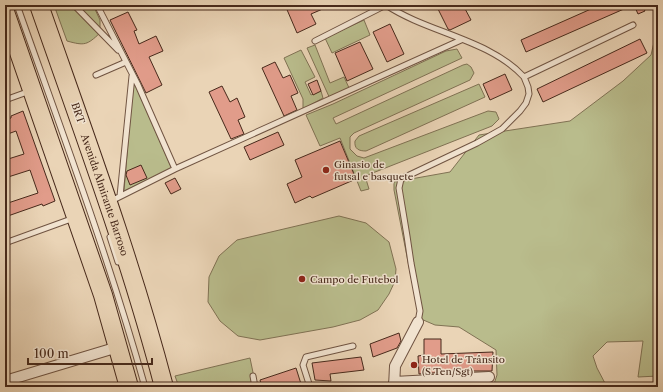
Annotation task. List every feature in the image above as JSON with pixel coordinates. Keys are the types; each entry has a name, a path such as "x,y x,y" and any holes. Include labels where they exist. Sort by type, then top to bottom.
{"highway":[{"name":"Avenida Almirante Barroso","path":"39,5 114,199 164,387"},
{"path":"5,12 10,44 33,90 103,295 129,387"}],"street":[{"path":"418,322 395,366 394,385 489,377"},
{"path":"5,381 118,347"}],"lane":[{"path":"17,5 89,207 145,387"},
{"path":"74,5 122,53"},
{"path":"97,5 132,74 175,169"},
{"path":"315,41 386,5 414,20 491,51 516,68 524,77 528,87 529,94 526,103 520,112 502,129 477,143 401,178 398,188 408,236 411,264 420,311 418,322"},
{"path":"524,77 633,25"},
{"path":"114,199 175,169 461,40"},
{"path":"96,75 126,62"},
{"path":"114,199 132,74"},
{"path":"5,100 33,90"},
{"path":"5,243 76,217"},
{"path":"109,234 120,270"},
{"path":"310,387 303,365 306,358 353,346"},
{"path":"253,376 255,387"}],"green space":[{"path":"54,5 93,5 100,20 100,33 89,42 82,44 67,41"},
{"path":"364,20 370,35 332,53 325,38"},
{"path":"658,25 658,376 638,377 643,341 607,342 593,356 597,368 607,387 493,387 497,375 496,350 459,327 435,325 421,319 411,277 394,190 394,182 450,172 479,135 570,121 623,81 651,55"},
{"path":"315,45 330,83 344,77 350,90 331,101 307,48"},
{"path":"457,49 462,58 333,118 336,124 463,65 467,64 471,67 474,73 470,80 354,133 350,137 350,149 357,156 364,158 488,111 496,112 499,119 492,126 365,176 369,189 361,191 340,138 320,146 306,115 333,104 446,51"},
{"path":"301,50 315,77 305,82 311,95 321,91 323,98 303,109 303,99 284,58"},
{"path":"133,80 172,169 124,191"},
{"path":"479,84 485,97 366,151 361,151 356,148 355,141 359,136"},
{"name":"Campo de Futebol","path":"339,216 366,223 389,242 396,269 395,281 389,294 378,310 360,320 333,327 260,340 238,336 220,321 208,302 209,277 219,256 237,240"},
{"path":"250,358 256,387 179,387 175,376"}],"building":[{"path":"285,5 332,5 311,14 316,24 297,33"},
{"path":"436,5 463,5 471,20 450,30 448,29"},
{"path":"600,5 633,5 526,52 521,40"},
{"path":"634,5 642,5 645,11 638,14"},
{"path":"128,12 137,30 134,31 139,44 156,36 163,51 149,57 162,85 146,93 110,20"},
{"path":"390,24 404,54 387,62 373,32"},
{"path":"640,39 647,53 543,102 537,89"},
{"path":"360,42 373,69 347,81 335,53"},
{"path":"275,62 283,78 290,75 298,93 291,96 297,110 284,116 262,68"},
{"path":"505,74 512,90 490,100 483,84"},
{"path":"317,80 321,91 313,95 308,84"},
{"path":"222,86 230,102 237,98 245,117 238,120 244,134 231,139 209,92"},
{"path":"23,111 55,201 5,217 5,204 38,193 30,170 5,178 5,160 24,154 16,131 5,135 5,120"},
{"path":"278,132 284,145 250,160 244,147"},
{"name":"Ginasio de futsal e basquete","path":"340,141 356,179 312,198 310,196 295,203 287,184 302,177 295,160"},
{"path":"141,165 147,178 130,185 126,175 127,171"},
{"path":"175,178 181,189 171,194 165,183"},
{"path":"399,333 401,341 397,348 373,357 370,344"},
{"path":"424,339 441,339 441,354 493,352 492,371 460,371 419,374 418,356 424,355"},
{"path":"361,357 364,370 330,374 331,381 315,380 312,363"},
{"path":"296,368 302,387 262,387 260,380"}],"place":[{"name":"Ginasio de futsal e basquete","path":"326,170"},
{"name":"Campo de Futebol","path":"302,279"},
{"name":"Hotel de Trânsito (S Ten/Sgt)","path":"414,365"}]}
